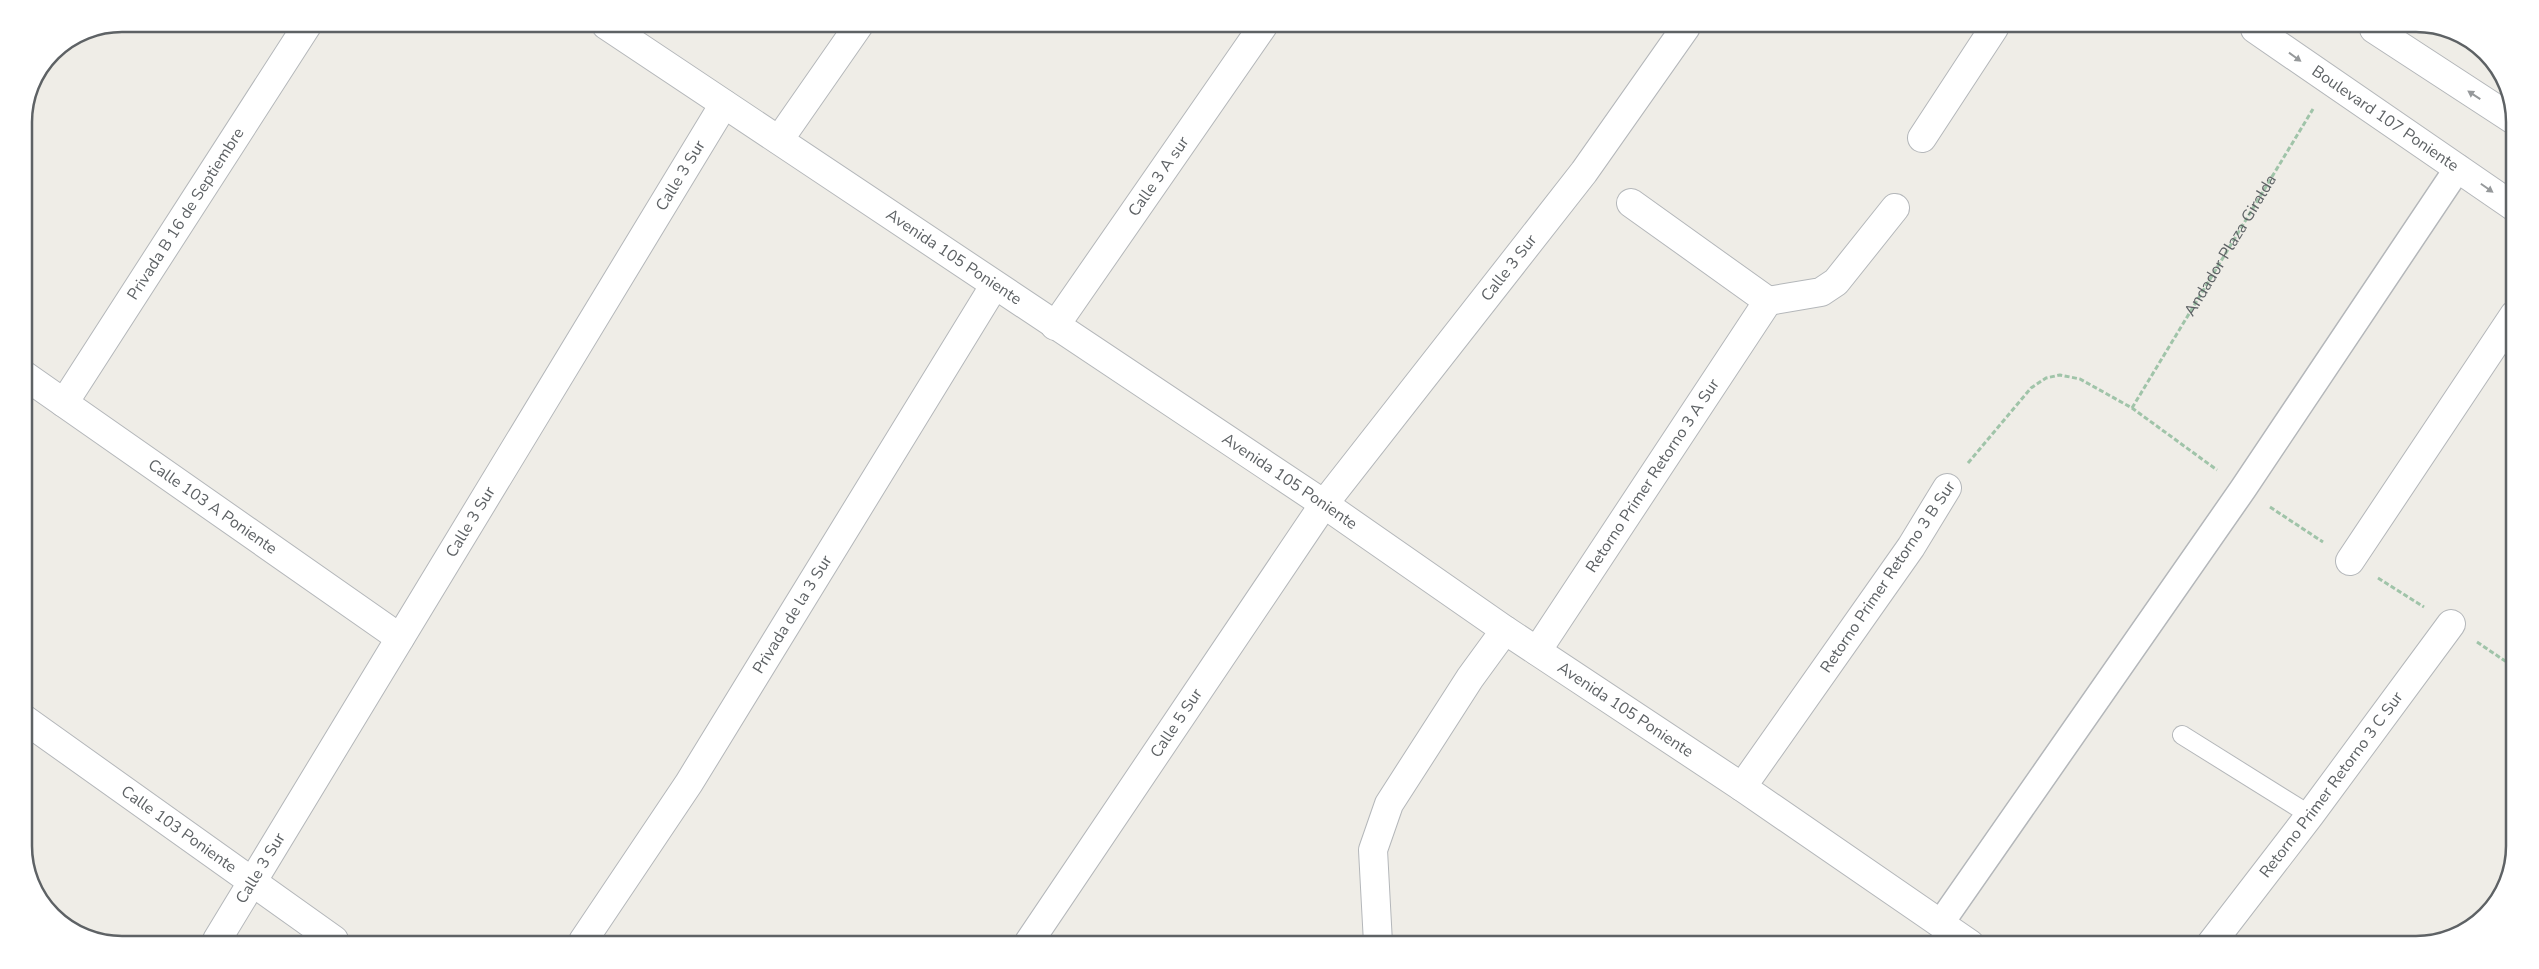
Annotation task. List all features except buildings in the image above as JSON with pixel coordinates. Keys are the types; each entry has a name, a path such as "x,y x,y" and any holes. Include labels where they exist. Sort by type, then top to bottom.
{"street":[{"name":"Privada B 16 de Septiembre","path":"64,403 303,32"},
{"name":"Avenida 105 Poniente","path":"616,32 994,286 1324,504 1505,630 1742,787 1958,936"},
{"path":"779,140 856,32"},
{"name":"Calle 3 A sur","path":"1055,326 1258,32"},
{"name":"Calle 3 Sur","path":"1324,504 1584,172 1682,32"},
{"path":"1922,138 1991,32"},
{"name":"Boulevard 107 Poniente","path":"2259,32 2329,82 2506,201"},
{"path":"2379,32 2506,115"},
{"name":"Calle 3 Sur","path":"219,936 724,104"},
{"path":"1940,924 2243,489 2458,168"},
{"path":"1631,203 1768,301 1821,292 1836,282 1895,208"},
{"name":"Privada de la 3 Sur","path":"587,936 689,783 994,286"},
{"name":"Retorno Primer Retorno 3 A Sur","path":"1536,651 1768,301"},
{"path":"2350,561 2506,327"},
{"name":"Calle 103 A Poniente","path":"32,381 400,638"},
{"name":"Retorno Primer Retorno 3 B Sur","path":"1742,787 1911,547 1947,488"},
{"name":"Calle 5 Sur","path":"1033,936 1324,504"},
{"name":"Retorno Primer Retorno 3 C Sur","path":"2217,936 2310,815 2450,624"},
{"path":"1378,936 1373,850 1390,804 1470,678 1505,630"},
{"name":"Calle 103 Poniente","path":"33,728 328,936"}],"lane":[{"path":"2182,735 2310,815"}],"path":[{"name":"Andador Plaza Giralda","path":"2132,408 2329,82"},
{"name":"Retorno Primer Retorno 3 B Sur","path":"1947,488 2031,388 2046,378 2060,375 2080,379 2132,408"},
{"path":"2132,408 2243,489"},
{"path":"2450,624 2506,662"}]}
